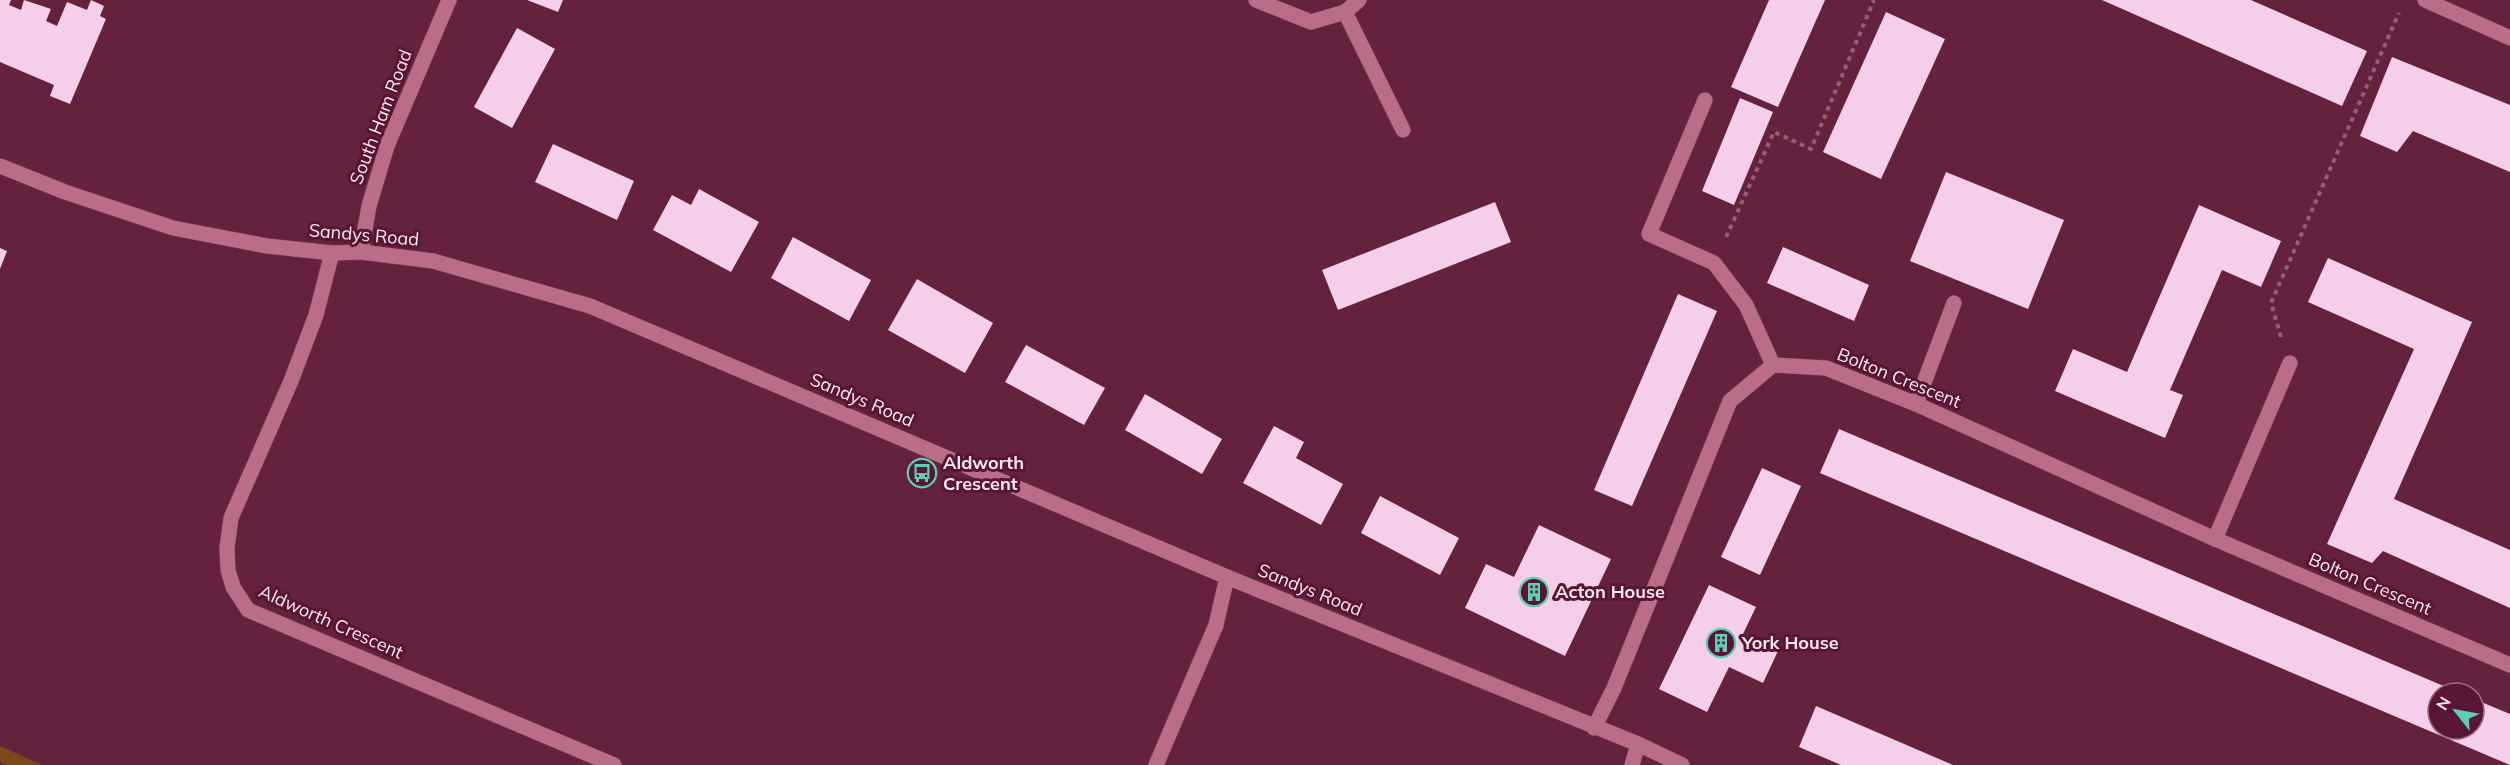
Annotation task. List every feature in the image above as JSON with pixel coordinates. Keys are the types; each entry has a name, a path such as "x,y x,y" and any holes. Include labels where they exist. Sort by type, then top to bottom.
{"street":[{"name":"South Ham Road","path":"361,252 369,206 387,146 449,0"},
{"path":"1256,0 1311,22 1345,12 1359,0"},
{"path":"2425,0 2510,38"},
{"path":"1345,12 1403,130"},
{"path":"1594,728 1614,688 1730,401 1773,365 1746,305 1714,263 1649,234 1705,100"},
{"name":"Sandys Road","path":"0,166 65,192 173,228 267,246 332,253 361,252 434,261 590,306 1227,577 1638,744 1682,765"},
{"name":"Aldworth Crescent","path":"332,253 316,315 266,440 231,518 227,549 228,570 233,587 248,610 614,765"},
{"path":"1916,404 1954,303"},
{"path":"2215,539 2290,363"},
{"name":"Bolton Crescent","path":"1773,365 1826,368 1916,404 2215,539 2510,665"},
{"path":"1156,765 1216,625 1227,577"},
{"path":"1632,765 1638,744"}],"path":[{"path":"1714,263 1774,132 1811,149 1874,0"},
{"path":"2290,363 2271,303 2400,11"}],"shaded area":[{"path":"0,746 42,765 5,765 0,761"}],"building":[{"path":"0,0 11,0 9,5 21,10 24,0 51,9 46,21 57,26 67,2 87,10 91,0 104,6 100,16 106,19 70,104 50,96 54,85 0,62"},
{"path":"527,0 563,0 558,12"},
{"path":"1769,0 1825,0 1778,107 1731,87"},
{"path":"2102,0 2251,0 2367,51 2342,106"},
{"path":"1886,12 1945,39 1881,179 1823,152"},
{"path":"517,28 555,49 512,128 474,107"},
{"path":"2392,57 2510,105 2510,172 2413,131 2397,152 2360,136"},
{"path":"1740,98 1773,112 1734,205 1702,191"},
{"path":"553,144 634,181 617,220 535,182"},
{"path":"1946,172 2064,220 2028,309 1910,261"},
{"path":"699,189 759,222 731,272 653,230 672,195 691,205"},
{"path":"1495,202 1511,242 1338,310 1322,270"},
{"path":"2199,205 2281,241 2261,287 2222,270 2170,390 2183,395 2165,438 2055,391 2073,349 2127,372"},
{"path":"793,237 871,280 849,321 771,278"},
{"path":"1783,247 1869,285 1854,321 1767,283"},
{"path":"0,248 7,251 0,269"},
{"path":"2328,258 2472,322 2394,499 2510,550 2510,608 2383,551 2372,563 2327,544 2414,349 2308,302"},
{"path":"917,279 993,323 965,373 888,330"},
{"path":"1678,294 1717,311 1632,506 1594,490"},
{"path":"1026,345 1105,388 1084,425 1005,382"},
{"path":"1145,394 1222,439 1202,474 1125,430"},
{"path":"1274,426 1304,442 1296,458 1343,484 1321,525 1243,483"},
{"path":"1839,429 2432,681 2426,681 2426,729 1820,473"},
{"path":"1762,468 1801,486 1760,575 1721,557"},
{"path":"1380,496 1459,538 1440,575 1361,533"},
{"name":"Acton House","path":"1539,525 1611,559 1565,656 1465,608 1486,564 1514,577"},
{"name":"York House","path":"1709,585 1756,607 1743,634 1778,651 1763,683 1729,667 1707,712 1659,689"},
{"path":"2486,704 2510,714 2510,765 2453,741 2486,741"},
{"path":"1816,706 1953,765 1841,765 1799,747"}],"place":[{"name":"Aldworth Crescent","path":"922,473"},
{"name":"Acton House","path":"1534,592"},
{"name":"York House","path":"1721,643"}]}
